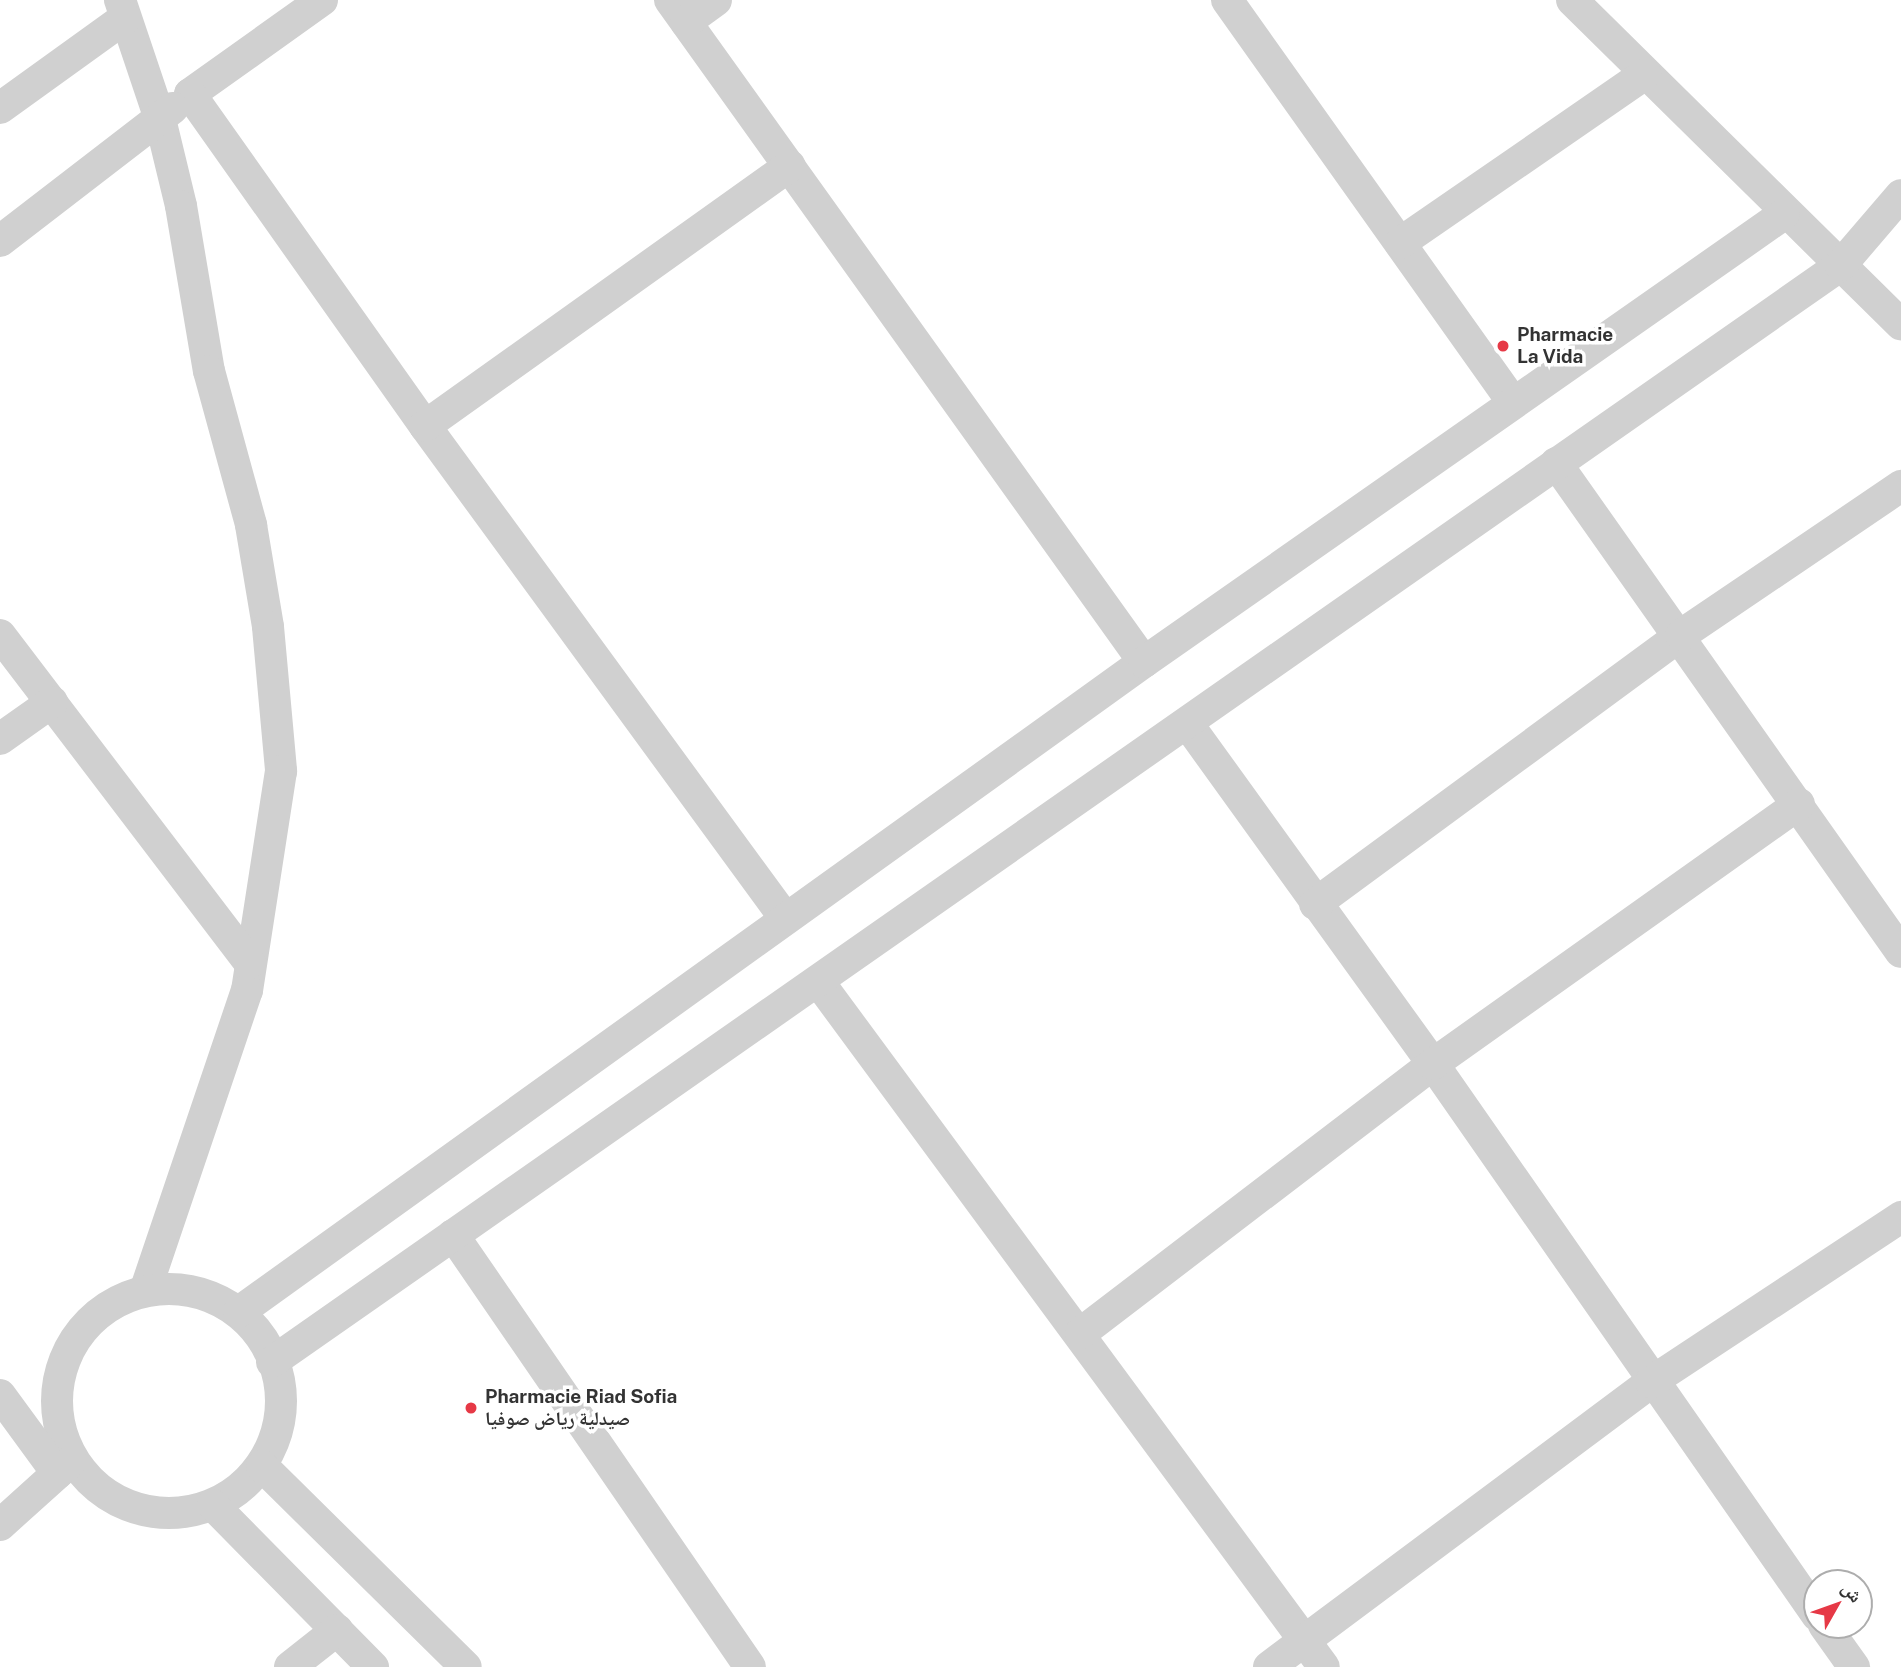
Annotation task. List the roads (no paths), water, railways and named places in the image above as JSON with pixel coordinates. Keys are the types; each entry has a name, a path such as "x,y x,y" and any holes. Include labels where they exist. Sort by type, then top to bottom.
{"street":[{"path":"0,241 190,94 322,0"},
{"path":"716,0 678,11 1144,662"},
{"path":"1227,0 1514,403"},
{"path":"1572,0 1784,214 1841,265 1901,325"},
{"path":"0,108 122,9 160,118 181,205 209,371 251,525 268,627 281,771 247,990 146,1289"},
{"path":"1400,243 1645,74"},
{"path":"190,94 425,426 785,918"},
{"path":"425,426 790,166"},
{"path":"272,1362 1841,265 1901,195"},
{"path":"239,1312 1144,662 1784,214"},
{"path":"1556,463 1681,635 1901,952"},
{"path":"1315,904 1681,635 1901,486"},
{"path":"0,635 250,963"},
{"path":"0,739 52,702"},
{"path":"1187,723 1433,1064 1651,1382 1803,1595"},
{"path":"1081,1333 1433,1064 1799,804"},
{"path":"818,981 1081,1333 1324,1667"},
{"path":"1269,1667 1651,1382 1901,1217"},
{"path":"453,1235 750,1667"},
{"path":"0,1395 65,1467 124,1505 158,1513 213,1505 232,1495 262,1466 279,1427 280,1385 267,1345 239,1312 189,1290 146,1289 106,1306 75,1337 58,1376 57,1420 65,1467"},
{"path":"262,1466 467,1667"},
{"path":"0,1525 65,1467"},
{"path":"213,1505 373,1667"},
{"path":"290,1667 337,1630"},
{"path":"1834,1639 1854,1667"}],"place":[{"name":"Pharmacie La Vida","path":"1503,346"},
{"name":"Pharmacie Riad Sofia صيدلية رياض صوفيا","path":"471,1408"}]}
